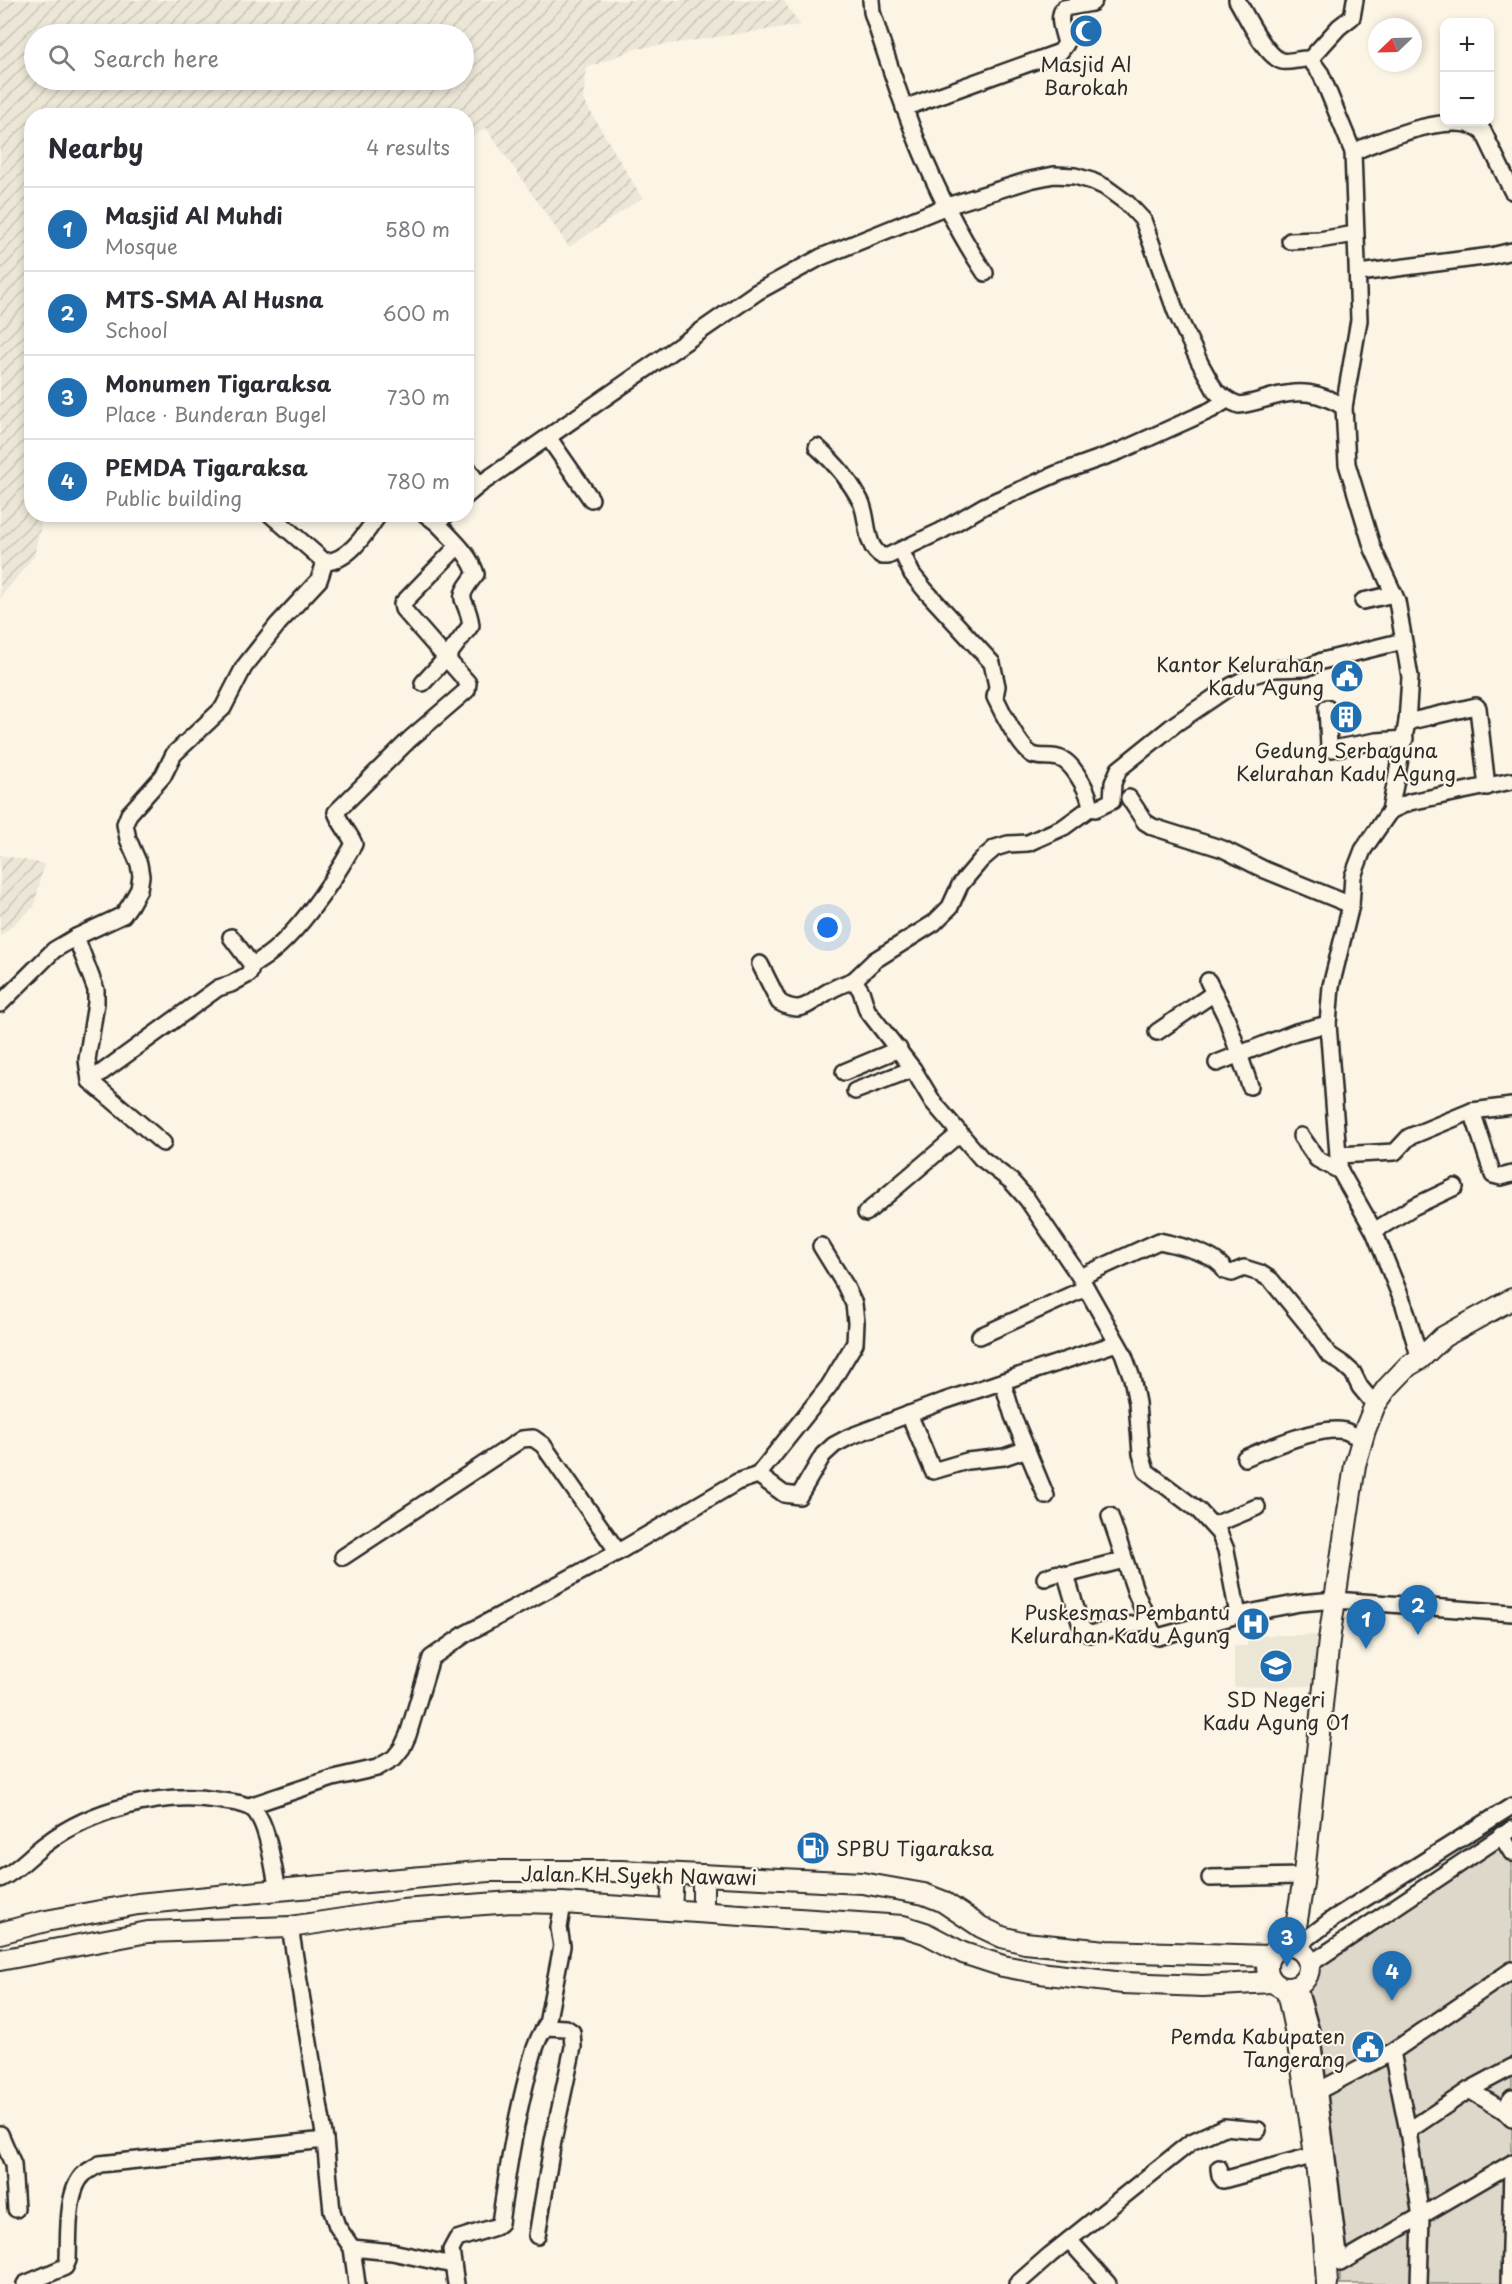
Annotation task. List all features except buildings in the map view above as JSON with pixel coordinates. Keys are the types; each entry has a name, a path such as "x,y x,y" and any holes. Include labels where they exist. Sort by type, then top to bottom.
{"main road":[{"path":"1295,1946 1335,1600 1355,1465 1362,1440 1375,1405 1387,1388 1408,1366 1420,1359 1443,1337 1512,1299"},
{"name":"Jalan KH Syekh Nawawi","path":"0,1933 46,1921 138,1904 489,1872 621,1870 862,1883 905,1890 942,1901 981,1927 1002,1937 1025,1943 1106,1951 1269,1956"},
{"path":"671,1910 673,1874"},
{"path":"702,1875 703,1912"},
{"name":"Jalan KH Syekh Nawawi","path":"0,1960 148,1932 290,1927 402,1910 512,1902 563,1903 903,1926 925,1933 963,1953 1003,1966 1040,1974 1123,1983 1285,1986"},
{"path":"1285,1986 1305,1980 1309,1973 1310,1964 1305,1953 1295,1946 1275,1949 1269,1956 1267,1970 1285,1986 1295,2020 1324,2220 1327,2284"}],"street":[{"path":"871,0 872,12 904,108 929,170 963,240 985,273"},
{"path":"904,108 1060,52 1066,45 1059,15 1061,10 1088,4 1094,0"},
{"path":"1237,0 1255,31 1275,58 1285,62 1299,58 1310,59 1322,74 1353,152 1359,320 1344,407 1347,464 1373,549 1394,594 1404,631 1403,641 1410,678 1405,739 1390,811 1364,850 1353,876 1351,905 1331,986 1328,1024 1340,1171 1374,1231 1404,1305 1420,1359"},
{"path":"1310,59 1339,27 1352,17 1355,0"},
{"path":"1353,152 1392,135 1452,123 1474,124 1483,130 1512,191"},
{"path":"474,489 757,292 821,257 947,206 1030,180 1054,176 1076,177 1092,181 1127,202 1143,220 1163,279 1190,343 1216,392 1239,405 1288,393 1309,393 1325,396 1344,407"},
{"path":"1290,241 1319,240 1355,234"},
{"path":"1359,273 1491,256 1512,251"},
{"path":"817,447 836,463 854,489 866,513 870,539 877,553 888,556 940,531 984,506 1056,474 1120,450 1211,410 1227,400"},
{"path":"548,437 591,499"},
{"path":"474,479 478,485"},
{"path":"279,522 325,562 332,562 343,557 361,539 373,522"},
{"path":"423,683 447,657 471,625 470,614 462,597 463,590 476,574 473,566 440,522"},
{"path":"90,1081 218,988 249,974 252,965 266,958 293,933 342,866 354,844 348,831 339,822 336,812 410,739 467,690 468,683 403,609 402,604 458,546"},
{"path":"902,550 912,574 992,663 997,686 994,697 1025,748 1033,755 1050,756 1065,761 1082,783 1091,800 1090,808"},
{"path":"0,1004 44,959 76,937 123,915 139,889 141,876 139,864 126,831 125,824 129,814 163,776 174,754 223,708 244,667 278,624 319,580 325,562"},
{"path":"1364,601 1394,594"},
{"path":"760,964 779,1002 795,1009 806,1007 831,990 854,980 875,960 934,923 950,907 960,885 981,860 995,848 1008,844 1028,843 1064,827 1090,808 1095,809 1112,801 1112,792 1119,769 1174,724 1231,686 1253,675 1274,669 1306,668 1322,661 1403,641"},
{"path":"1407,722 1440,713 1476,706 1479,708 1487,787"},
{"path":"1327,708 1329,746 1332,749 1377,741 1405,739"},
{"path":"1390,811 1410,802 1512,781"},
{"path":"1129,798 1145,822 1223,849 1265,870 1351,905"},
{"path":"76,937 96,990 87,1060 90,1081 163,1143"},
{"path":"231,937 252,965"},
{"path":"854,980 861,991 867,1010 899,1049 933,1102 981,1158 1011,1181 1027,1199 1083,1283 1117,1342 1132,1378 1137,1402 1141,1454 1146,1471 1214,1525 1226,1550 1238,1615"},
{"path":"1157,1032 1211,987 1227,1019 1250,1086"},
{"path":"1217,1062 1296,1032 1328,1024"},
{"path":"844,1072 899,1049"},
{"path":"855,1092 913,1069"},
{"path":"1338,1155 1395,1152 1409,1137 1472,1111 1512,1106"},
{"path":"1472,1111 1493,1175 1501,1177 1512,1174"},
{"path":"866,1213 960,1133"},
{"path":"1301,1136 1317,1159 1340,1171"},
{"path":"1374,1231 1413,1207 1455,1188"},
{"path":"981,1336 1159,1241 1195,1251 1222,1264 1225,1271 1232,1273 1244,1268 1260,1273 1271,1280 1328,1354 1353,1373 1360,1387 1375,1405"},
{"path":"0,1879 20,1868 48,1842 82,1823 137,1803 206,1798 249,1806 376,1768 394,1758 402,1749 408,1735 431,1658 467,1633 618,1552 736,1482 758,1475 829,1386 855,1343 854,1304 821,1246"},
{"path":"758,1475 784,1494 799,1496 823,1455 834,1445 909,1414 1117,1342"},
{"path":"1003,1383 1046,1496"},
{"path":"909,1414 933,1471 967,1461 1004,1457 1027,1449"},
{"path":"1245,1458 1287,1440 1325,1432 1347,1432 1362,1440"},
{"path":"343,1557 522,1439 533,1438 543,1445 618,1552"},
{"path":"1214,1525 1257,1508"},
{"path":"1110,1516 1148,1621 1152,1631 1158,1637 1238,1615 1300,1603 1335,1600 1512,1613"},
{"path":"1045,1578 1054,1574 1066,1575 1125,1560"},
{"path":"1066,1575 1082,1629 1086,1633 1148,1621"},
{"path":"249,1806 260,1819 268,1841 278,1890"},
{"path":"1295,1946 1334,1918 1512,1806"},
{"path":"1310,1964 1507,1832 1512,1853"},
{"path":"1210,1878 1304,1876"},
{"path":"456,2284 451,2250 457,2239 495,2227 500,2223 515,2122 533,2053 545,2027 562,1946 559,1928 563,1903"},
{"path":"290,1927 325,2140 332,2211 337,2226 352,2248 357,2284"},
{"path":"1318,2091 1392,2052 1512,1970"},
{"path":"1285,1986 1311,2031 1340,2263 1512,2163"},
{"path":"537,2236 553,2141 573,2047 572,2032 566,2028 545,2027"},
{"path":"1392,2052 1408,2131 1420,2217 1419,2284"},
{"path":"1408,2131 1469,2090 1512,2067"},
{"path":"1469,2090 1509,2109"},
{"path":"1017,2284 1191,2142 1224,2127 1258,2130"},
{"path":"0,2134 13,2164 16,2209"},
{"path":"25,2284 65,2267 68,2260 70,2213 74,2188 83,2174 100,2164 325,2140"},
{"path":"1219,2168 1223,2180 1315,2155"},
{"path":"1509,2284 1512,2169"},
{"path":"1069,2240 1108,2284"},
{"path":"352,2248 392,2252 453,2265"}],"shaded area":[{"path":"0,0 783,0 800,25 635,49 587,68 583,99 642,198 569,247 486,128 474,136 474,108 24,108 24,522 41,522 34,556 0,598"},
{"path":"0,855 44,864 34,907 0,936"},
{"name":"SD Negeri Kadu Agung 01","path":"1247,1635 1318,1635 1318,1686 1234,1687 1234,1646 1247,1646"},
{"path":"1512,1829 1512,2284 1340,2284 1340,2263 1298,1986 1307,1976 1310,1964"}],"place":[{"name":"Masjid Al Barokah","path":"1086,31"},
{"name":"Kantor Kelurahan Kadu Agung","path":"1347,676"},
{"name":"Gedung Serbaguna Kelurahan Kadu Agung","path":"1346,717"},
{"name":"Puskesmas Pembantu Kelurahan Kadu Agung","path":"1253,1624"},
{"name":"MTS-SMA Al Husna","path":"1418,1635"},
{"name":"Masjid Al Muhdi","path":"1366,1649"},
{"name":"SD Negeri Kadu Agung 01","path":"1276,1666"},
{"name":"SPBU Tigaraksa","path":"813,1848"},
{"name":"Monumen Tigaraksa","path":"1287,1967"},
{"name":"PEMDA Tigaraksa","path":"1392,2001"},
{"name":"Pemda Kabupaten Tangerang","path":"1368,2047"}]}
